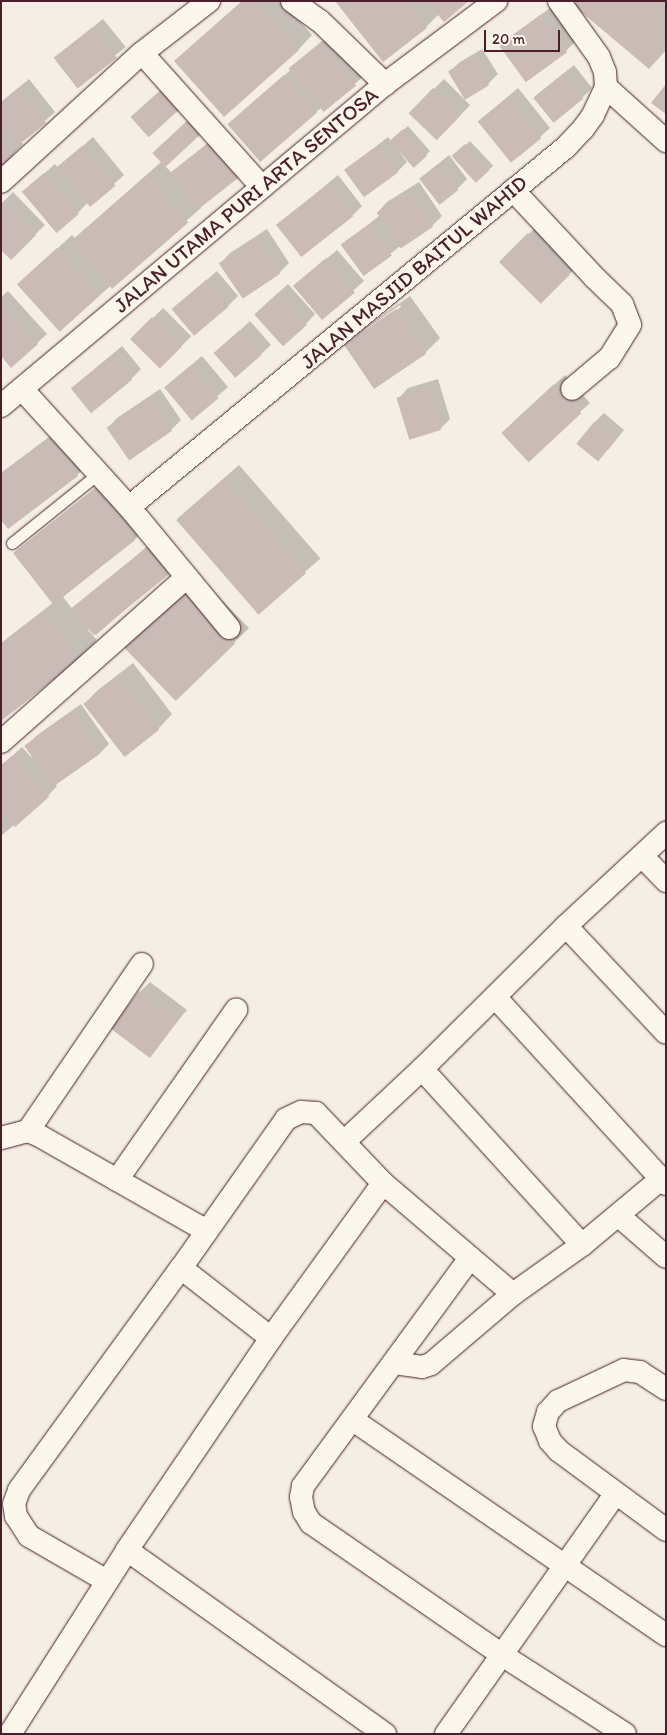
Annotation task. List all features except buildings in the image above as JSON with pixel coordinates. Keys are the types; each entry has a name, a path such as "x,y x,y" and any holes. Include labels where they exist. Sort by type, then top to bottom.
{"street":[{"path":"1,182 142,53 209,1"},
{"path":"292,1 320,21 385,84"},
{"name":"JALAN UTAMA PURI ARTA SENTOSA","path":"1,406 385,84 496,1"},
{"path":"559,1 599,57 605,72 606,87 666,141"},
{"path":"142,53 262,187"},
{"name":"JALAN MASJID BAITUL WAHID","path":"129,506 513,190 583,129 593,115 606,87"},
{"path":"513,190 594,277 622,304 630,325 608,358 572,389"},
{"path":"22,388 129,506 186,578 229,628"},
{"path":"1,742 186,578"},
{"path":"345,1141 422,1069 566,926 666,833"},
{"path":"642,856 666,880"},
{"path":"566,926 666,1033"},
{"path":"1,1138 28,1130 142,964"},
{"path":"394,1362 422,1367 431,1364 513,1294 582,1245 664,1182 495,997"},
{"path":"117,1180 236,1010"},
{"path":"422,1069 582,1245"},
{"path":"107,1581 29,1536 21,1527 16,1516 14,1504 19,1490 181,1268 286,1119 301,1112 316,1113 345,1141 383,1183 513,1294"},
{"path":"28,1130 207,1231"},
{"path":"10,1734 127,1550 271,1338 383,1183"},
{"path":"619,1216 666,1258"},
{"path":"470,1258 303,1486 301,1497 304,1512 311,1523 502,1655 624,1734"},
{"path":"181,1268 271,1338"},
{"path":"666,1389 640,1372 624,1370 571,1393 558,1401 548,1412 544,1426 550,1440 559,1451 666,1530"},
{"path":"352,1420 666,1635"},
{"path":"451,1732 502,1655 616,1494"},
{"path":"127,1550 385,1734"}],"lane":[{"path":"12,543 98,473"}]}
